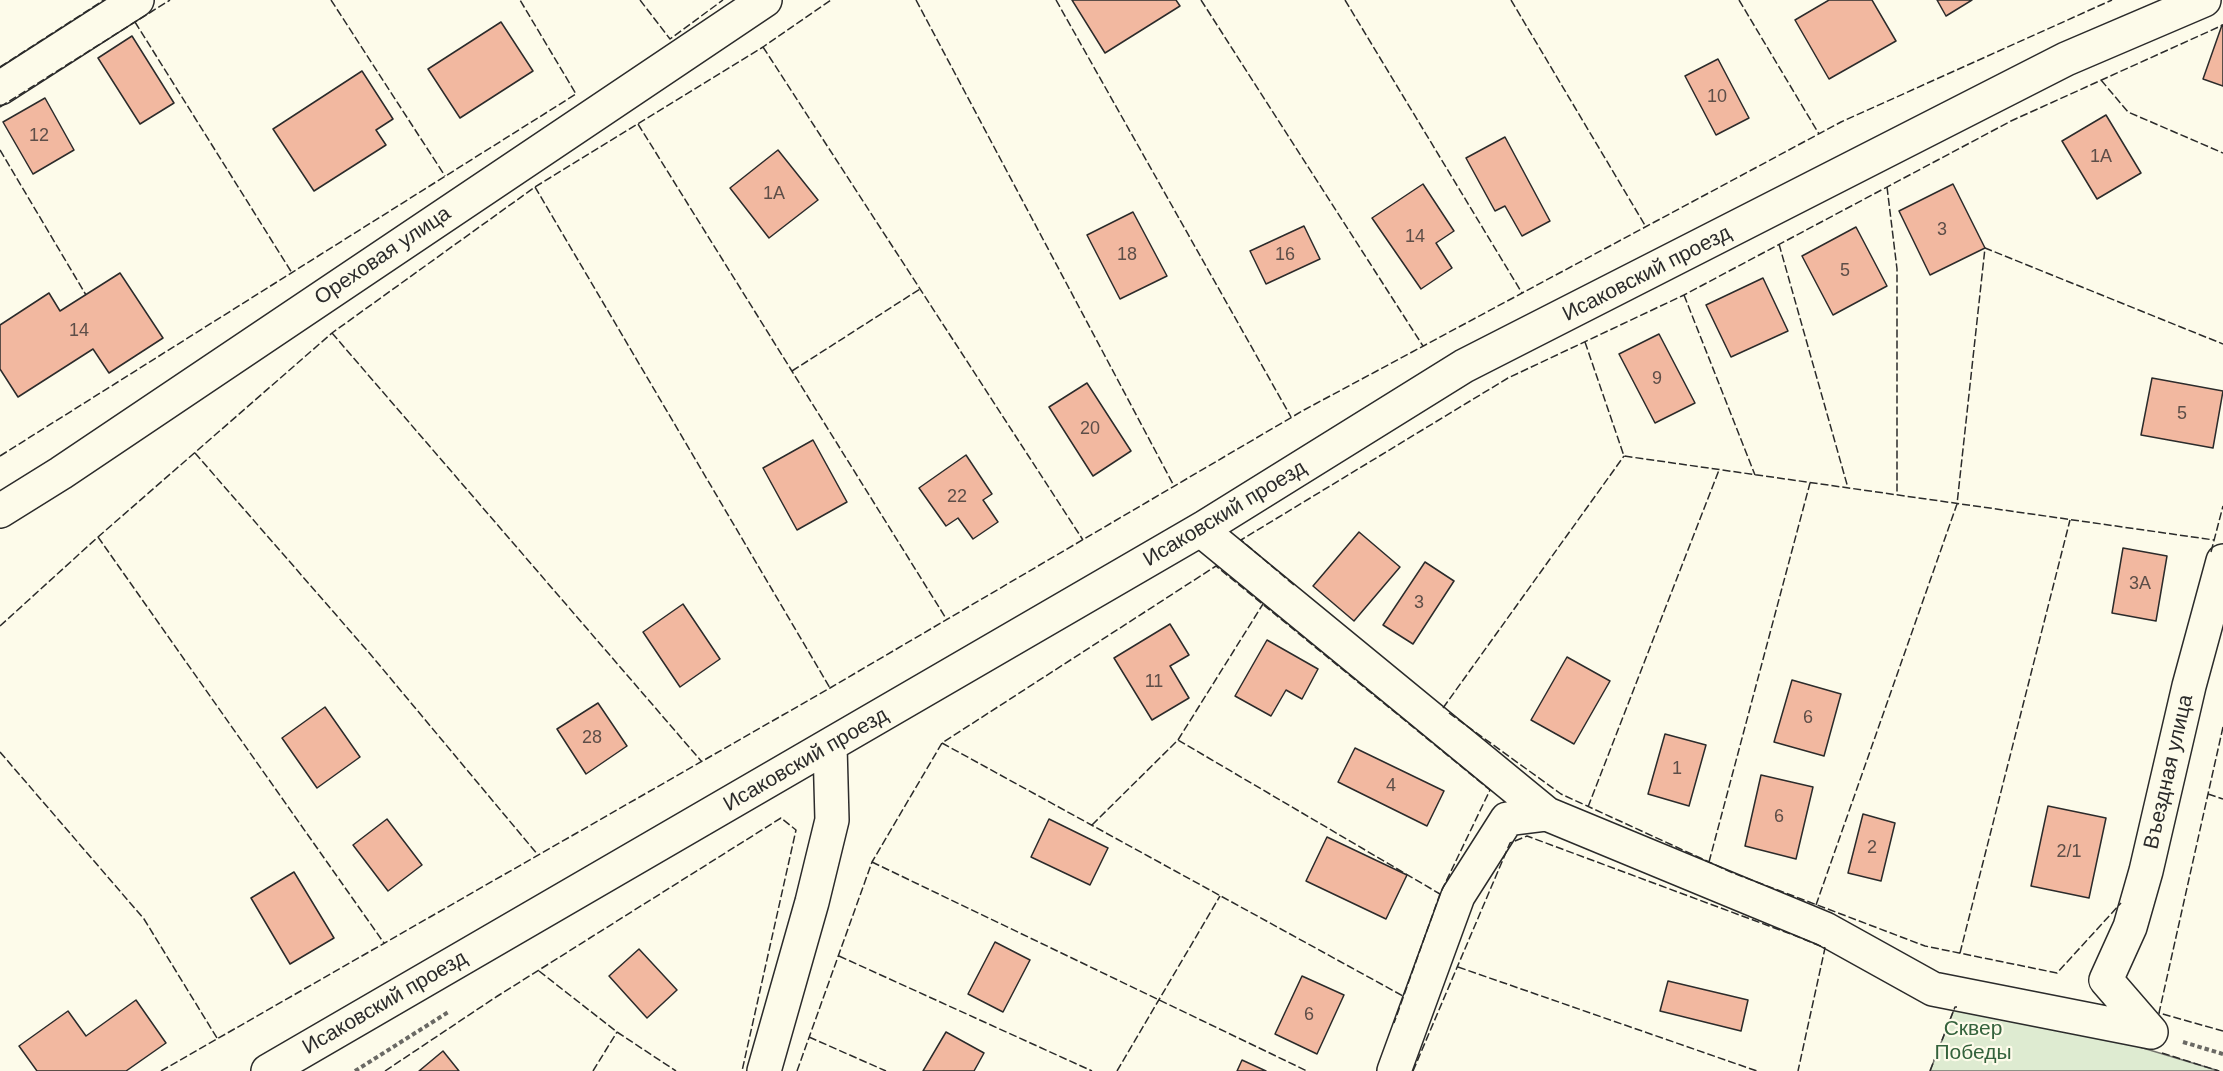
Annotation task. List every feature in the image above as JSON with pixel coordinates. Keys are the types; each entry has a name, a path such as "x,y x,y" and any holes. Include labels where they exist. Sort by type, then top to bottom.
{"street":[{"path":"0,88 137,0"},
{"name":"Ореховая улица","path":"0,511 765,0"},
{"name":"Исаковский проезд","path":"268,1071 1201,530 1464,366 2066,59 2199,1"},
{"path":"1201,530 1547,814"},
{"name":"Въездная улица","path":"1547,814 1824,929 1933,989 2151,1032 2106,980 2130,927 2146,871 2189,686 2223,561"},
{"path":"764,1071 812,902 832,820 831,746"},
{"path":"1394,1071 1458,896 1507,819 1547,814"}],"green space":[{"name":"Сквер Победы","path":"1955,1007 2133,1045 2219,1071 1930,1071"}],"building":[{"path":"1072,0 1176,0 1180,6 1105,53"},
{"path":"1829,0 1872,0 1896,41 1829,79 1795,20"},
{"path":"1937,0 1972,0 1946,16"},
{"path":"501,22 533,71 460,118 428,69"},
{"path":"2223,25 2223,86 2203,79"},
{"path":"132,36 174,103 140,124 98,58"},
{"path":"1718,59 1749,118 1716,135 1685,76"},
{"path":"362,71 393,119 376,130 386,145 314,191 273,129"},
{"path":"45,98 74,150 33,174 3,122"},
{"path":"2106,115 2141,173 2097,199 2062,141"},
{"path":"1505,137 1550,221 1522,236 1505,206 1495,211 1466,158"},
{"path":"778,150 818,200 769,238 730,188"},
{"path":"1423,184 1454,231 1436,243 1452,268 1421,289 1372,218"},
{"path":"1953,184 1985,248 1930,275 1899,211"},
{"path":"1133,212 1167,276 1120,299 1087,235"},
{"path":"1304,226 1320,259 1266,284 1250,251"},
{"path":"1856,227 1887,286 1833,315 1802,256"},
{"path":"120,273 163,338 109,373 93,349 18,397 0,369 0,325 49,293 60,311"},
{"path":"1763,278 1788,331 1731,357 1706,305"},
{"path":"1659,334 1695,403 1655,423 1619,354"},
{"path":"2152,378 2223,391 2213,448 2141,435"},
{"path":"1087,383 1131,451 1093,476 1049,407"},
{"path":"813,440 847,502 797,530 763,468"},
{"path":"966,455 992,494 983,500 998,522 973,539 958,518 946,526 919,488"},
{"path":"1359,532 1400,567 1354,621 1313,586"},
{"path":"2123,548 2167,556 2156,621 2112,613"},
{"path":"1425,562 1454,581 1413,644 1383,625"},
{"path":"683,604 720,659 680,687 643,632"},
{"path":"1170,624 1189,655 1170,666 1189,698 1152,720 1114,658"},
{"path":"1267,640 1318,669 1302,699 1286,690 1271,716 1235,696"},
{"path":"1567,657 1610,681 1574,744 1531,720"},
{"path":"1792,680 1841,694 1824,756 1774,742"},
{"path":"598,703 627,746 586,774 557,729"},
{"path":"325,707 360,757 317,788 282,738"},
{"path":"1665,734 1706,745 1689,806 1648,794"},
{"path":"1355,748 1444,791 1427,826 1338,782"},
{"path":"1761,775 1813,787 1796,859 1745,846"},
{"path":"2048,806 2106,818 2089,898 2031,886"},
{"path":"1863,814 1895,823 1881,881 1848,873"},
{"path":"387,819 422,865 388,891 353,845"},
{"path":"1049,819 1108,848 1090,885 1031,857"},
{"path":"1327,837 1407,875 1386,919 1306,881"},
{"path":"294,872 334,938 290,964 251,898"},
{"path":"995,942 1030,960 1003,1012 968,994"},
{"path":"639,949 677,990 647,1018 609,976"},
{"path":"1302,976 1344,995 1317,1054 1275,1034"},
{"path":"1668,981 1748,1000 1741,1031 1660,1011"},
{"path":"136,1000 166,1043 126,1071 37,1071 19,1046 68,1011 86,1036"},
{"path":"946,1032 984,1053 974,1071 923,1071"},
{"path":"443,1051 459,1071 419,1071"},
{"path":"1242,1060 1266,1071 1237,1071"}],"fence":[{"path":"0,67 104,0"},
{"path":"0,107 170,0"},
{"path":"331,0 445,176"},
{"path":"0,456 576,94 520,0"},
{"path":"640,0 670,39 723,0"},
{"path":"0,626 98,537 332,333 535,187 763,47 831,0"},
{"path":"916,0 1174,486"},
{"path":"1056,0 1291,417"},
{"path":"1201,0 1423,346"},
{"path":"1345,0 1522,293"},
{"path":"1511,0 1646,227"},
{"path":"1739,0 1819,134"},
{"path":"161,1071 830,688 1304,410 1841,122 2112,0"},
{"path":"135,22 292,273"},
{"path":"1294,585 1241,540 1508,378 1684,295 2011,121 2223,25"},
{"path":"763,47 1083,540"},
{"path":"2101,80 2128,112 2223,153"},
{"path":"638,124 947,620"},
{"path":"0,150 86,295"},
{"path":"535,187 830,688"},
{"path":"1887,187 1897,269 1897,495"},
{"path":"1779,244 1848,488"},
{"path":"1816,905 1957,504 1985,248 2223,344"},
{"path":"792,371 920,289"},
{"path":"1684,295 1755,475"},
{"path":"332,333 702,762"},
{"path":"1585,342 1624,456 2214,540"},
{"path":"195,453 371,655 538,855"},
{"path":"1443,708 1624,456"},
{"path":"1588,807 1719,470"},
{"path":"1709,862 1810,483"},
{"path":"2211,552 2223,506"},
{"path":"1960,953 2070,520"},
{"path":"98,537 384,943"},
{"path":"797,1071 872,862 942,743 1216,566 1490,790 1440,894 1394,1023"},
{"path":"1178,740 1263,604"},
{"path":"1449,713 1561,794 1733,873 1925,946 2057,973 2121,903"},
{"path":"2223,727 2159,1013 2223,1031"},
{"path":"1092,825 1178,740 1440,894"},
{"path":"942,743 1403,996"},
{"path":"0,752 144,919 217,1038"},
{"path":"2208,794 2223,799"},
{"path":"385,1071 496,997 781,818 796,830 742,1071"},
{"path":"1413,1071 1510,843 1527,836 1825,948 1798,1071"},
{"path":"872,862 1307,1071"},
{"path":"1117,1071 1220,896"},
{"path":"839,956 1092,1071"},
{"path":"1458,967 1757,1071"},
{"path":"539,971 617,1032 676,1071"},
{"path":"1930,1071 1955,1007 1957,1007"},
{"path":"593,1071 617,1032"},
{"path":"809,1037 886,1071"},
{"path":"2162,1053 2219,1071"}]}
